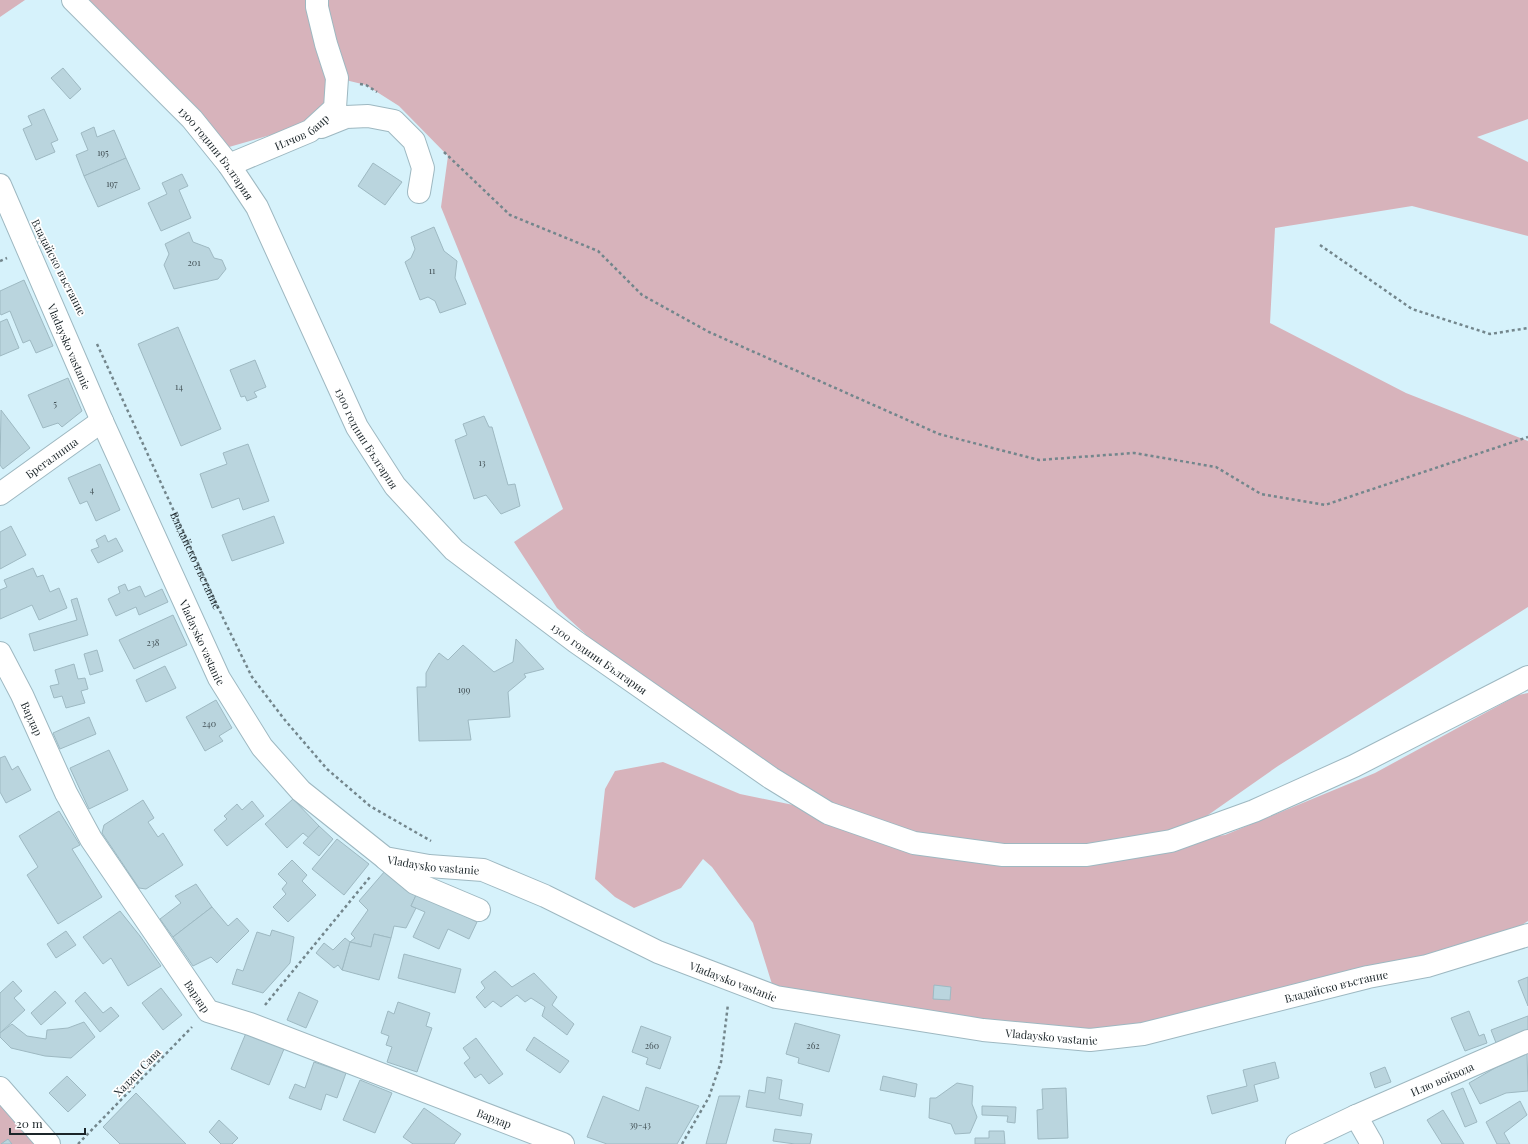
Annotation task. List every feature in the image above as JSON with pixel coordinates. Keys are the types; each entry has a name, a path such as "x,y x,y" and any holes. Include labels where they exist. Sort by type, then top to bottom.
{"street":[{"name":"1300 години България","path":"73,0 192,119 228,165 257,206 357,427 395,486 454,550 576,642 771,778 828,813 914,843 1003,855 1087,854 1171,841 1254,811 1354,766 1528,677"},
{"name":"Илчов баир","path":"228,165 310,131 336,108 337,78 326,44 317,7 317,0"},
{"path":"310,131 346,117 368,116 394,121 414,141 423,168 419,192"},
{"name":"Vladaysko vastanie","path":"0,185 102,421 219,678 262,747 301,791 385,858 429,866 483,870 545,896 658,952 776,997 983,1030 1090,1040 1143,1034 1368,977 1427,966 1528,935"},
{"name":"Брегалница","path":"0,494 102,421"},
{"name":"Вардар","path":"0,653 22,695 66,793 91,839 208,1010 250,1024 563,1144"},
{"path":"385,858 415,883 479,910"},
{"name":"Илю войвода","path":"1297,1144 1356,1116 1528,1041"},
{"path":"0,1088 49,1144"},
{"path":"1356,1116 1372,1144"}],"path":[{"path":"337,78 366,85 379,94"},
{"path":"442,150 510,214 598,251 642,295 710,332 940,434 1039,460 1134,453 1216,467 1261,494 1326,506 1528,438"},
{"path":"1320,245 1412,309 1490,334 1528,328"},
{"name":"Владайско въстание","path":"97,343 224,620 252,677 284,719 326,769 370,806 437,844"},
{"path":"250,1024 385,858"},
{"path":"682,1144 710,1097 721,1062 728,1015 728,979"},
{"name":"Хаджи Сава","path":"78,1144 208,1010"}],"shaded area":[{"path":"0,0 25,0 0,17"},
{"path":"73,0 1528,0 1528,119 1477,137 1528,162 1528,236 1412,206 1275,228 1270,323 1406,393 1528,441 1528,607 1278,766 1171,841 1116,851 1225,835 1375,773 1518,695 1528,693 1528,921 1484,949 1090,1040 776,997 753,923 712,867 703,859 681,888 634,908 615,897 595,879 605,789 615,771 663,762 740,794 827,812 593,641 557,608 514,542 563,509 441,207 448,156 399,106 366,85 329,76 326,108 302,126 229,147"},
{"path":"0,1095 44,1144 0,1144"}],"building":[{"path":"63,68 81,89 70,99 51,78"},
{"path":"44,109 58,140 51,143 55,152 36,160 23,129 32,125 28,116"},
{"path":"94,127 97,137 114,130 126,158 84,176 76,155 88,150 81,133"},
{"path":"126,158 140,189 98,207 84,176"},
{"path":"373,163 402,182 385,205 358,186"},
{"path":"182,174 188,186 179,190 191,218 161,231 148,203 167,194 162,183"},
{"path":"434,227 444,251 457,261 455,278 466,304 440,313 435,301 428,297 420,300 405,262 411,258 415,249 411,237"},
{"path":"189,232 193,242 209,248 214,258 222,260 226,269 218,279 174,289 164,265 169,254 165,244"},
{"path":"24,280 53,346 36,353 30,340 23,343 10,311 1,315 0,313 0,291"},
{"path":"7,319 19,348 0,356 0,322"},
{"path":"178,327 221,429 181,446 138,344"},
{"path":"255,360 266,387 254,392 257,397 247,401 245,396 241,397 230,370"},
{"path":"68,378 82,411 62,427 58,423 43,428 28,395"},
{"path":"1,410 30,448 3,469 0,465"},
{"path":"484,416 489,427 492,427 508,485 515,484 520,506 501,514 486,495 474,499 455,440 467,435 463,424"},
{"path":"248,444 269,501 243,510 239,498 212,508 200,474 227,464 223,453"},
{"path":"100,464 120,510 96,521 87,501 80,504 68,478"},
{"path":"274,516 284,543 232,561 222,535"},
{"path":"11,526 26,555 0,569 0,532"},
{"path":"105,535 108,542 116,538 123,551 98,563 91,550 99,547 96,540"},
{"path":"33,568 37,577 43,575 50,592 59,588 67,608 39,620 32,605 0,619 0,590 7,587 4,580"},
{"path":"125,584 128,591 140,586 145,597 162,589 168,602 139,615 136,607 116,616 108,599 120,593 118,587"},
{"path":"77,598 88,635 34,651 29,634 77,620 71,600"},
{"path":"173,615 187,645 134,669 119,640"},
{"path":"516,639 544,669 524,674 526,677 508,692 510,717 468,720 471,740 419,741 417,687 426,687 426,673 439,653 448,660 463,645 494,672 513,662"},
{"path":"97,650 103,671 90,675 84,654"},
{"path":"74,664 78,679 85,678 88,689 81,691 85,703 66,708 62,696 54,698 50,686 59,684 55,670"},
{"path":"165,666 176,688 146,702 136,680"},
{"path":"216,700 232,728 219,736 223,741 205,751 186,717"},
{"path":"89,717 96,734 60,749 53,733"},
{"path":"109,750 128,790 89,809 70,768"},
{"path":"5,756 12,770 18,766 31,790 6,803 0,792 0,758"},
{"path":"293,799 319,826 309,838 303,833 287,848 265,824"},
{"path":"143,800 154,818 148,822 158,837 163,833 183,865 146,889 139,888 102,833 104,825"},
{"path":"252,801 264,816 227,846 214,830 227,819 224,816 237,804 242,810"},
{"path":"59,811 80,845 72,849 102,897 58,924 27,875 38,867 19,836"},
{"path":"319,826 333,839 319,856 303,843"},
{"path":"337,839 369,864 344,895 312,869"},
{"path":"292,860 307,875 302,881 316,895 288,922 273,907 286,894 282,889 287,883 278,874"},
{"path":"385,871 417,893 411,906 416,908 406,928 394,926 391,938 374,934 371,947 350,942 355,938 351,934 368,910 359,901"},
{"path":"196,884 212,907 173,937 160,919 181,903 175,896"},
{"path":"417,893 477,922 469,939 448,929 439,949 413,937 425,912 411,906"},
{"path":"212,907 228,926 237,918 249,931 217,963 211,957 193,966 173,937"},
{"path":"120,911 161,966 128,986 111,958 103,964 83,937"},
{"path":"272,930 294,937 290,963 263,993 232,984 237,969 243,971 257,932 270,936"},
{"path":"66,931 76,945 56,958 47,944"},
{"path":"374,934 391,938 379,980 342,970 350,942 371,947"},
{"path":"345,938 350,942 342,970 338,965 334,968 316,953 324,943 333,950"},
{"path":"404,954 461,969 455,993 398,978"},
{"path":"495,971 512,987 534,973 557,997 552,1005 574,1024 567,1035 542,1016 545,1007 531,998 525,1002 517,995 501,1007 493,1001 485,1008 476,997 485,988 481,982"},
{"path":"1528,977 1528,1006 1518,981"},
{"path":"13,981 22,991 14,998 25,1010 0,1033 0,993"},
{"path":"934,985 951,987 950,1000 933,999"},
{"path":"161,988 182,1015 163,1030 142,1003"},
{"path":"55,991 66,1003 41,1025 31,1013"},
{"path":"85,992 103,1013 111,1007 119,1016 100,1032 75,1001"},
{"path":"299,992 318,1001 306,1028 287,1020"},
{"path":"398,1002 430,1013 426,1026 432,1028 417,1072 387,1062 392,1047 386,1045 389,1036 381,1033 388,1011 394,1014"},
{"path":"1469,1011 1479,1036 1484,1034 1487,1043 1465,1051 1451,1018"},
{"path":"1528,1016 1528,1036 1498,1048 1491,1030"},
{"path":"84,1022 95,1037 71,1058 45,1056 11,1048 0,1037 0,1033 12,1024 27,1036 46,1039 47,1030 68,1028"},
{"path":"795,1023 840,1035 829,1072 798,1063 799,1058 786,1054"},
{"path":"641,1026 671,1037 660,1069 646,1064 648,1058 632,1052"},
{"path":"246,1033 284,1049 269,1085 231,1069"},
{"path":"534,1037 569,1061 560,1073 526,1050"},
{"path":"476,1038 503,1074 489,1084 481,1074 475,1078 464,1063 470,1058 463,1048"},
{"path":"1527,1053 1528,1091 1506,1093 1480,1104 1469,1083 1495,1068"},
{"path":"314,1062 346,1073 337,1098 326,1094 321,1110 289,1098 295,1084 305,1088"},
{"path":"1275,1062 1279,1078 1254,1085 1258,1101 1212,1114 1207,1096 1247,1086 1243,1070"},
{"path":"1385,1067 1391,1082 1375,1088 1370,1073"},
{"path":"67,1076 86,1095 68,1112 49,1093"},
{"path":"883,1076 917,1084 915,1097 880,1090"},
{"path":"767,1077 782,1080 779,1099 803,1104 801,1116 746,1107 749,1090 765,1093"},
{"path":"360,1080 392,1093 375,1133 343,1120"},
{"path":"957,1083 973,1086 972,1104 977,1117 970,1133 955,1134 951,1124 929,1118 930,1098 936,1098"},
{"path":"646,1087 699,1106 677,1144 607,1144 587,1137 603,1096 639,1111"},
{"path":"1066,1088 1068,1138 1038,1139 1037,1110 1043,1109 1042,1089"},
{"path":"1463,1088 1477,1122 1465,1127 1451,1093"},
{"path":"136,1093 186,1144 120,1144 103,1127"},
{"path":"719,1096 740,1096 726,1144 706,1144"},
{"path":"1520,1101 1527,1115 1504,1133 1510,1144 1497,1144 1486,1122"},
{"path":"982,1106 1016,1107 1015,1123 1007,1122 1008,1116 982,1115"},
{"path":"424,1108 461,1134 454,1144 413,1144 403,1137"},
{"path":"1443,1110 1464,1144 1442,1144 1427,1120"},
{"path":"219,1120 238,1138 232,1144 221,1144 209,1132"},
{"path":"775,1129 812,1134 810,1144 795,1144 773,1141"},
{"path":"989,1131 1004,1131 1005,1144 975,1144 975,1138 989,1138"},
{"path":"8,1139 12,1144 1,1144"}]}
